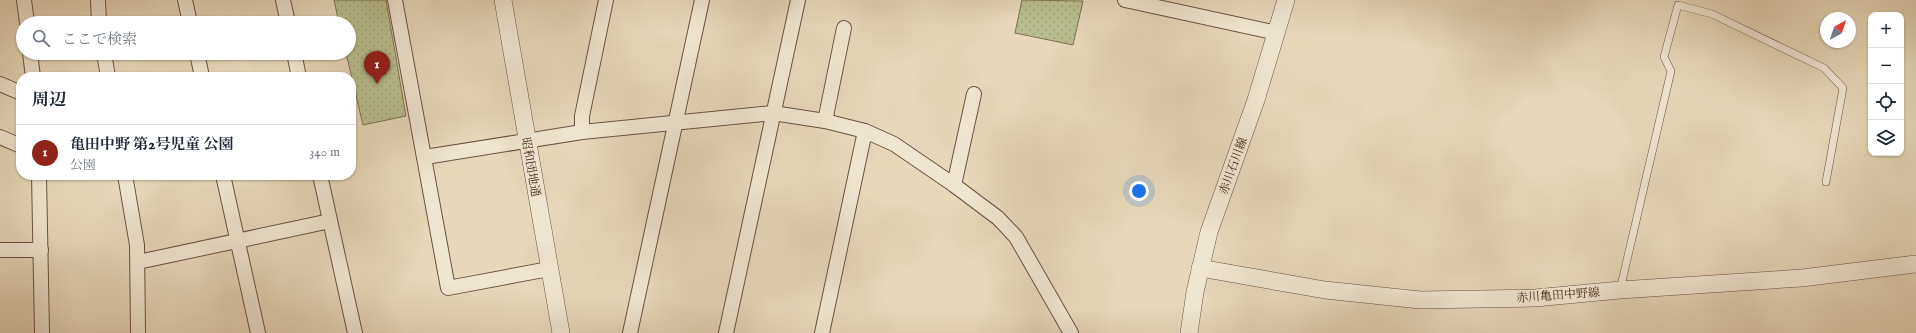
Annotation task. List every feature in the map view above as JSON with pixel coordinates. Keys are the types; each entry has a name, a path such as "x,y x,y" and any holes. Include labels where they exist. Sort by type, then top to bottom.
{"street":[{"path":"24,0 26,16"},
{"path":"98,0 99,16"},
{"path":"185,0 188,16"},
{"path":"283,0 286,16"},
{"path":"395,0 448,288 549,269"},
{"name":"昭和団地通","path":"503,0 526,140 561,333"},
{"path":"630,333 702,0"},
{"path":"726,333 798,0"},
{"path":"1125,0 1180,6 1277,33"},
{"name":"赤川石川線","path":"1189,333 1200,268 1210,232 1256,100 1286,0"},
{"path":"582,132 582,116 603,1"},
{"path":"825,120 844,28"},
{"path":"31,60 32,72"},
{"path":"105,60 107,72"},
{"path":"201,60 202,72"},
{"path":"295,60 298,72"},
{"path":"0,84 16,91"},
{"path":"954,185 974,94"},
{"path":"425,157 582,132 773,113 825,120 865,130 894,144 954,185 998,218 1016,237 1071,333"},
{"path":"822,333 865,130"},
{"path":"0,137 16,144"},
{"path":"39,180 42,333"},
{"path":"126,180 137,245 138,333"},
{"path":"224,180 258,333"},
{"path":"321,180 355,333"},
{"path":"138,262 330,221"},
{"path":"0,250 41,250"},
{"name":"赤川亀田中野線","path":"1200,268 1325,290 1420,300 1535,298 1620,290 1802,278 1916,264"}],"lane":[{"path":"1620,290 1671,71 1664,57 1678,5 1712,14 1824,68 1843,88 1826,182"}],"green space":[{"path":"334,0 386,0 406,116 363,125 356,95 356,72 350,72 348,60 356,60 356,16 337,16"},
{"path":"1022,0 1083,1 1073,45 1015,33"}],"place":[{"name":"亀田中野 第2号児童 公園","path":"377,84"}]}
